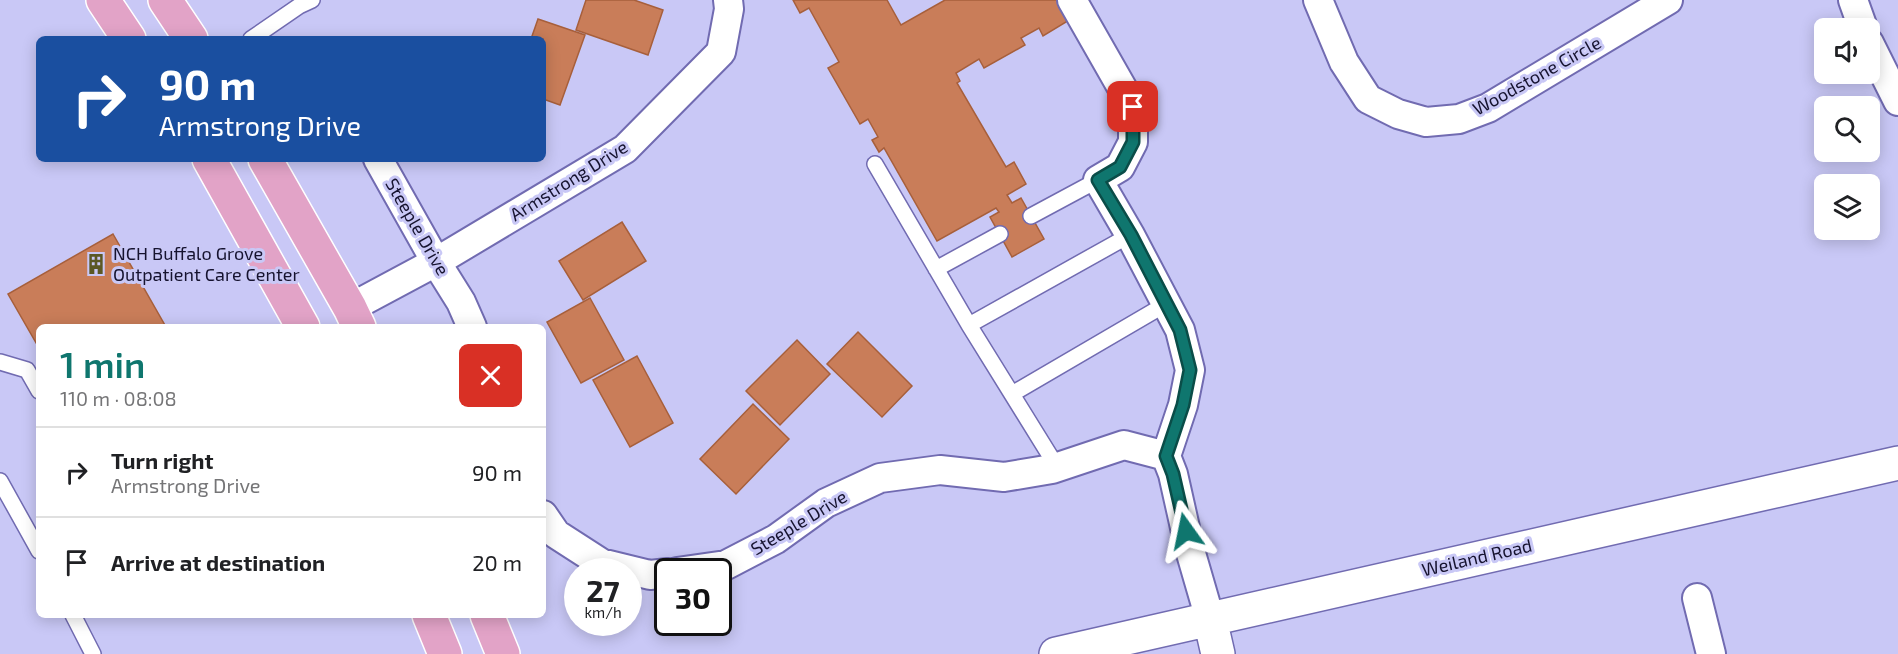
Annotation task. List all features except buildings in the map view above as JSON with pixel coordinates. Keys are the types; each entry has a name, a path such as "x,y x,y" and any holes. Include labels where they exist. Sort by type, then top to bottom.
{"main road":[{"path":"103,0 127,36"},
{"path":"165,0 189,36"},
{"path":"211,162 301,324"},
{"path":"267,162 355,317"},
{"name":"Weiland Road","path":"1056,654 1898,463"},
{"path":"430,618 445,654"},
{"path":"488,618 503,654"},
{"path":"1210,619 1218,654"}],"street":[{"name":"Armstrong Drive","path":"355,317 436,262 625,149 722,52 729,9 728,0"},
{"path":"1072,0 1133,107 1133,142 1120,167 1098,180 1131,235 1180,330 1190,370 1183,405 1166,456 1173,474 1190,550 1210,619"},
{"name":"Woodstone Circle","path":"1318,0 1344,62 1368,99 1398,114 1426,122 1459,118 1488,108 1668,0"},
{"path":"1853,0 1859,18"},
{"path":"1880,65 1898,101"},
{"name":"Steeple Drive","path":"380,162 461,302 471,324"},
{"name":"Steeple Drive","path":"732,563 776,539 826,503 880,478 940,470 1004,477 1057,467 1124,445 1166,456"},
{"path":"546,519 556,534 601,563 654,575"},
{"path":"1697,598 1711,654"}],"lane":[{"path":"255,36 303,2"},
{"path":"875,164 969,325 1057,467"},
{"path":"1031,216 1098,180"},
{"path":"936,269 1000,234"},
{"path":"969,325 1131,235"},
{"path":"1012,394 1166,304"},
{"path":"0,362 27,370 36,386"},
{"path":"0,481 36,546"},
{"path":"75,618 93,654"}],"place":[{"name":"NCH Buffalo Grove Outpatient Care Center","path":"96,264"}],"route":[{"path":"1133,107 1133,142 1120,167 1098,180 1131,235 1180,330 1190,370 1183,405 1166,456 1173,474 1186,531"}]}
